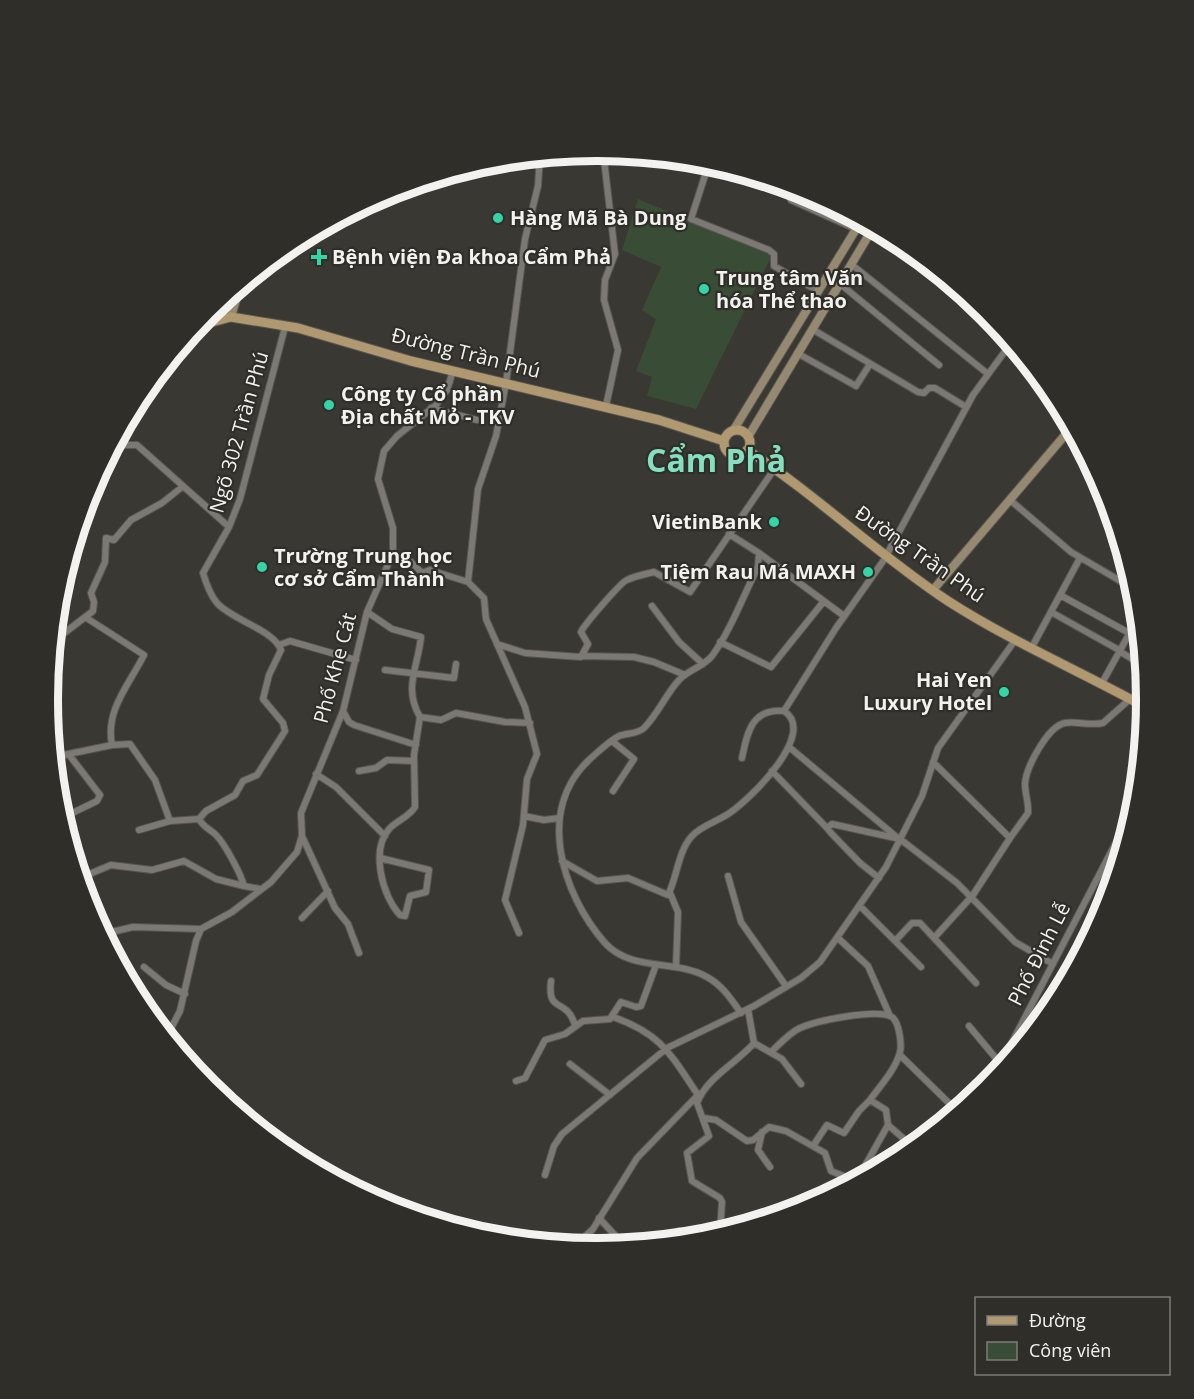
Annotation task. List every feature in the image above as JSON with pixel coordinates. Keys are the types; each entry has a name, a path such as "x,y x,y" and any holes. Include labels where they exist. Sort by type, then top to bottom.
{"main road":[{"name":"Đường Trần Phú","path":"213,322 231,317 298,328 453,371 606,406 724,441"},
{"path":"733,431 741,431 748,436 747,450 738,455 730,454 724,441 733,431"},
{"name":"Đường Trần Phú","path":"747,450 775,468 886,557 933,590 1016,639 1136,701"}],"street":[{"path":"604,161 615,254 605,280 604,300 618,350 606,406"},
{"path":"468,582 478,489 495,436 506,383 525,239 538,186 539,165"},
{"path":"706,172 691,219 769,250 774,254 774,266 818,291"},
{"path":"791,200 827,213"},
{"path":"733,431 857,228"},
{"path":"748,436 869,235"},
{"path":"844,248 857,255"},
{"path":"851,264 988,374"},
{"path":"840,283 939,365"},
{"path":"231,317 236,301"},
{"name":"Ngõ 302 Trần Phú","path":"279,645 222,609 214,600 203,573 229,527 250,464 285,327"},
{"path":"812,329 918,392 924,393 929,388 935,388 966,407"},
{"path":"784,346 856,386 870,364"},
{"path":"784,711 844,616 886,557 966,407 1006,349"},
{"name":"Phố Khe Cát","path":"297,852 302,836 301,813 343,711 367,612 393,553 393,528 378,479 380,465 387,446 431,408 447,390 453,371"},
{"path":"431,408 477,420"},
{"path":"933,590 1065,435"},
{"path":"124,443 137,445 229,527"},
{"path":"582,656 588,644 581,632 584,626 605,605 616,587 627,580 654,572 691,591 775,468"},
{"path":"63,634 95,606 91,593 105,562 106,538 114,540 131,520 162,503 182,487"},
{"path":"1010,500 1080,558 1120,581 1121,577"},
{"path":"729,534 759,553 844,616"},
{"path":"393,553 411,562 422,573 430,570 468,582 484,598 486,619 530,723 537,754 527,779 524,816 505,900 505,905 519,933"},
{"path":"759,553 758,567 711,657 685,675 645,727 612,741 578,772 566,795 559,818 562,861 575,896 603,940 619,953 656,965 693,971 714,981 744,1011 754,1043 782,1059 801,1084"},
{"path":"1032,647 1080,558"},
{"path":"1060,595 1129,633"},
{"path":"720,642 768,667 773,666 824,601"},
{"path":"652,606 679,642 704,664"},
{"path":"367,612 392,629 421,637 414,665 415,674 411,696 420,717 414,761 414,810 389,828 381,845 380,858 387,896 400,915 405,916 410,896 426,892 429,870 380,858"},
{"path":"1051,612 1134,660"},
{"path":"85,617 144,656 117,702 109,730 112,745"},
{"path":"1102,682 1131,630"},
{"path":"545,1175 554,1146 562,1134 668,1048 744,1011 810,972 838,938 879,878 922,796 938,748 954,722 1016,639"},
{"path":"139,830 170,821 199,819 235,795 243,780 257,775 285,731 283,723 263,699 269,675 280,656 279,645 290,641 356,660"},
{"path":"497,644 525,653 634,657 654,662 685,675"},
{"path":"385,670 454,678 456,664"},
{"path":"934,938 972,897 1028,813 1026,779 1028,769 1047,738 1064,723 1103,723 1136,705"},
{"path":"343,711 349,722 354,725 416,745"},
{"path":"562,861 597,881 628,878 666,896 670,893 690,838 730,813 755,792 789,747 793,726 792,718 784,711 766,713 749,726 742,758"},
{"path":"420,717 441,720 456,713 505,722 530,723"},
{"path":"612,741 634,759 613,790"},
{"path":"62,757 125,743 133,747 154,780 170,821"},
{"path":"789,747 972,897 1015,942 1053,964"},
{"path":"70,756 100,795 97,801 71,814"},
{"path":"359,771 376,768 387,760 414,761"},
{"path":"933,762 1010,838"},
{"path":"772,771 860,864 879,878"},
{"path":"316,774 336,787 385,836"},
{"path":"524,816 544,820 559,818"},
{"path":"199,819 219,837 228,855 237,865 244,886"},
{"path":"827,828 832,824 900,839"},
{"path":"302,836 335,908 348,924 359,953"},
{"name":"Phố Đinh Lễ","path":"1005,1051 1116,843"},
{"path":"111,932 133,927 201,929 232,912 280,873 297,852 311,852"},
{"path":"87,874 111,865 152,870 184,861 216,879 260,889"},
{"path":"728,876 741,922 786,986"},
{"path":"302,918 328,891"},
{"path":"670,893 678,912 676,967"},
{"path":"860,906 921,967"},
{"path":"895,941 915,921 976,983"},
{"path":"171,1028 180,1011 196,941 201,929"},
{"path":"813,1146 827,1125 844,1133 859,1110 870,1100 900,1055 899,1036 868,966 838,938"},
{"path":"613,1017 621,1002 636,1007 641,1006 656,965"},
{"path":"144,967 166,985 185,994"},
{"path":"551,981 549,996 552,1001 568,1010 575,1025"},
{"path":"771,1052 792,1033 809,1025 862,1015 893,1020"},
{"path":"516,1082 525,1078 545,1040 564,1034 583,1021 613,1017 648,1033 668,1048 698,1095"},
{"path":"969,1026 997,1060"},
{"path":"582,1238 599,1218 638,1158 706,1087 736,1063 754,1043"},
{"path":"900,1055 952,1104"},
{"path":"570,1064 610,1095"},
{"path":"706,1087 698,1103 708,1139 687,1152 689,1171 692,1181 720,1198 722,1202 721,1224"},
{"path":"864,1167 888,1125 886,1110 870,1100"},
{"path":"704,1118 716,1120 747,1141 775,1127 825,1153 831,1171 846,1176"},
{"path":"888,1125 903,1138"},
{"path":"762,1132 758,1150 770,1167"},
{"path":"599,1218 617,1237"}],"green space":[{"name":"Trung tâm Văn hóa Thể thao","path":"638,199 769,253 771,257 696,409 647,396 652,377 636,371 656,319 642,310 661,267 622,250"}],"place":[{"name":"Hàng Mã Bà Dung","path":"498,218"},
{"name":"Bệnh viện Đa khoa Cẩm Phả","path":"319,257"},
{"name":"Trung tâm Văn hóa Thể thao","path":"704,289"},
{"name":"Công ty Cổ phần Địa chất Mỏ - TKV","path":"329,405"},
{"name":"VietinBank","path":"774,522"},
{"name":"Trường Trung học cơ sở Cẩm Thành","path":"262,567"},
{"name":"Tiệm Rau Má MAXH","path":"868,572"},
{"name":"Hai Yen Luxury Hotel","path":"1004,692"}],"district":[{"name":"Cẩm Phả","path":"716,461"}]}
